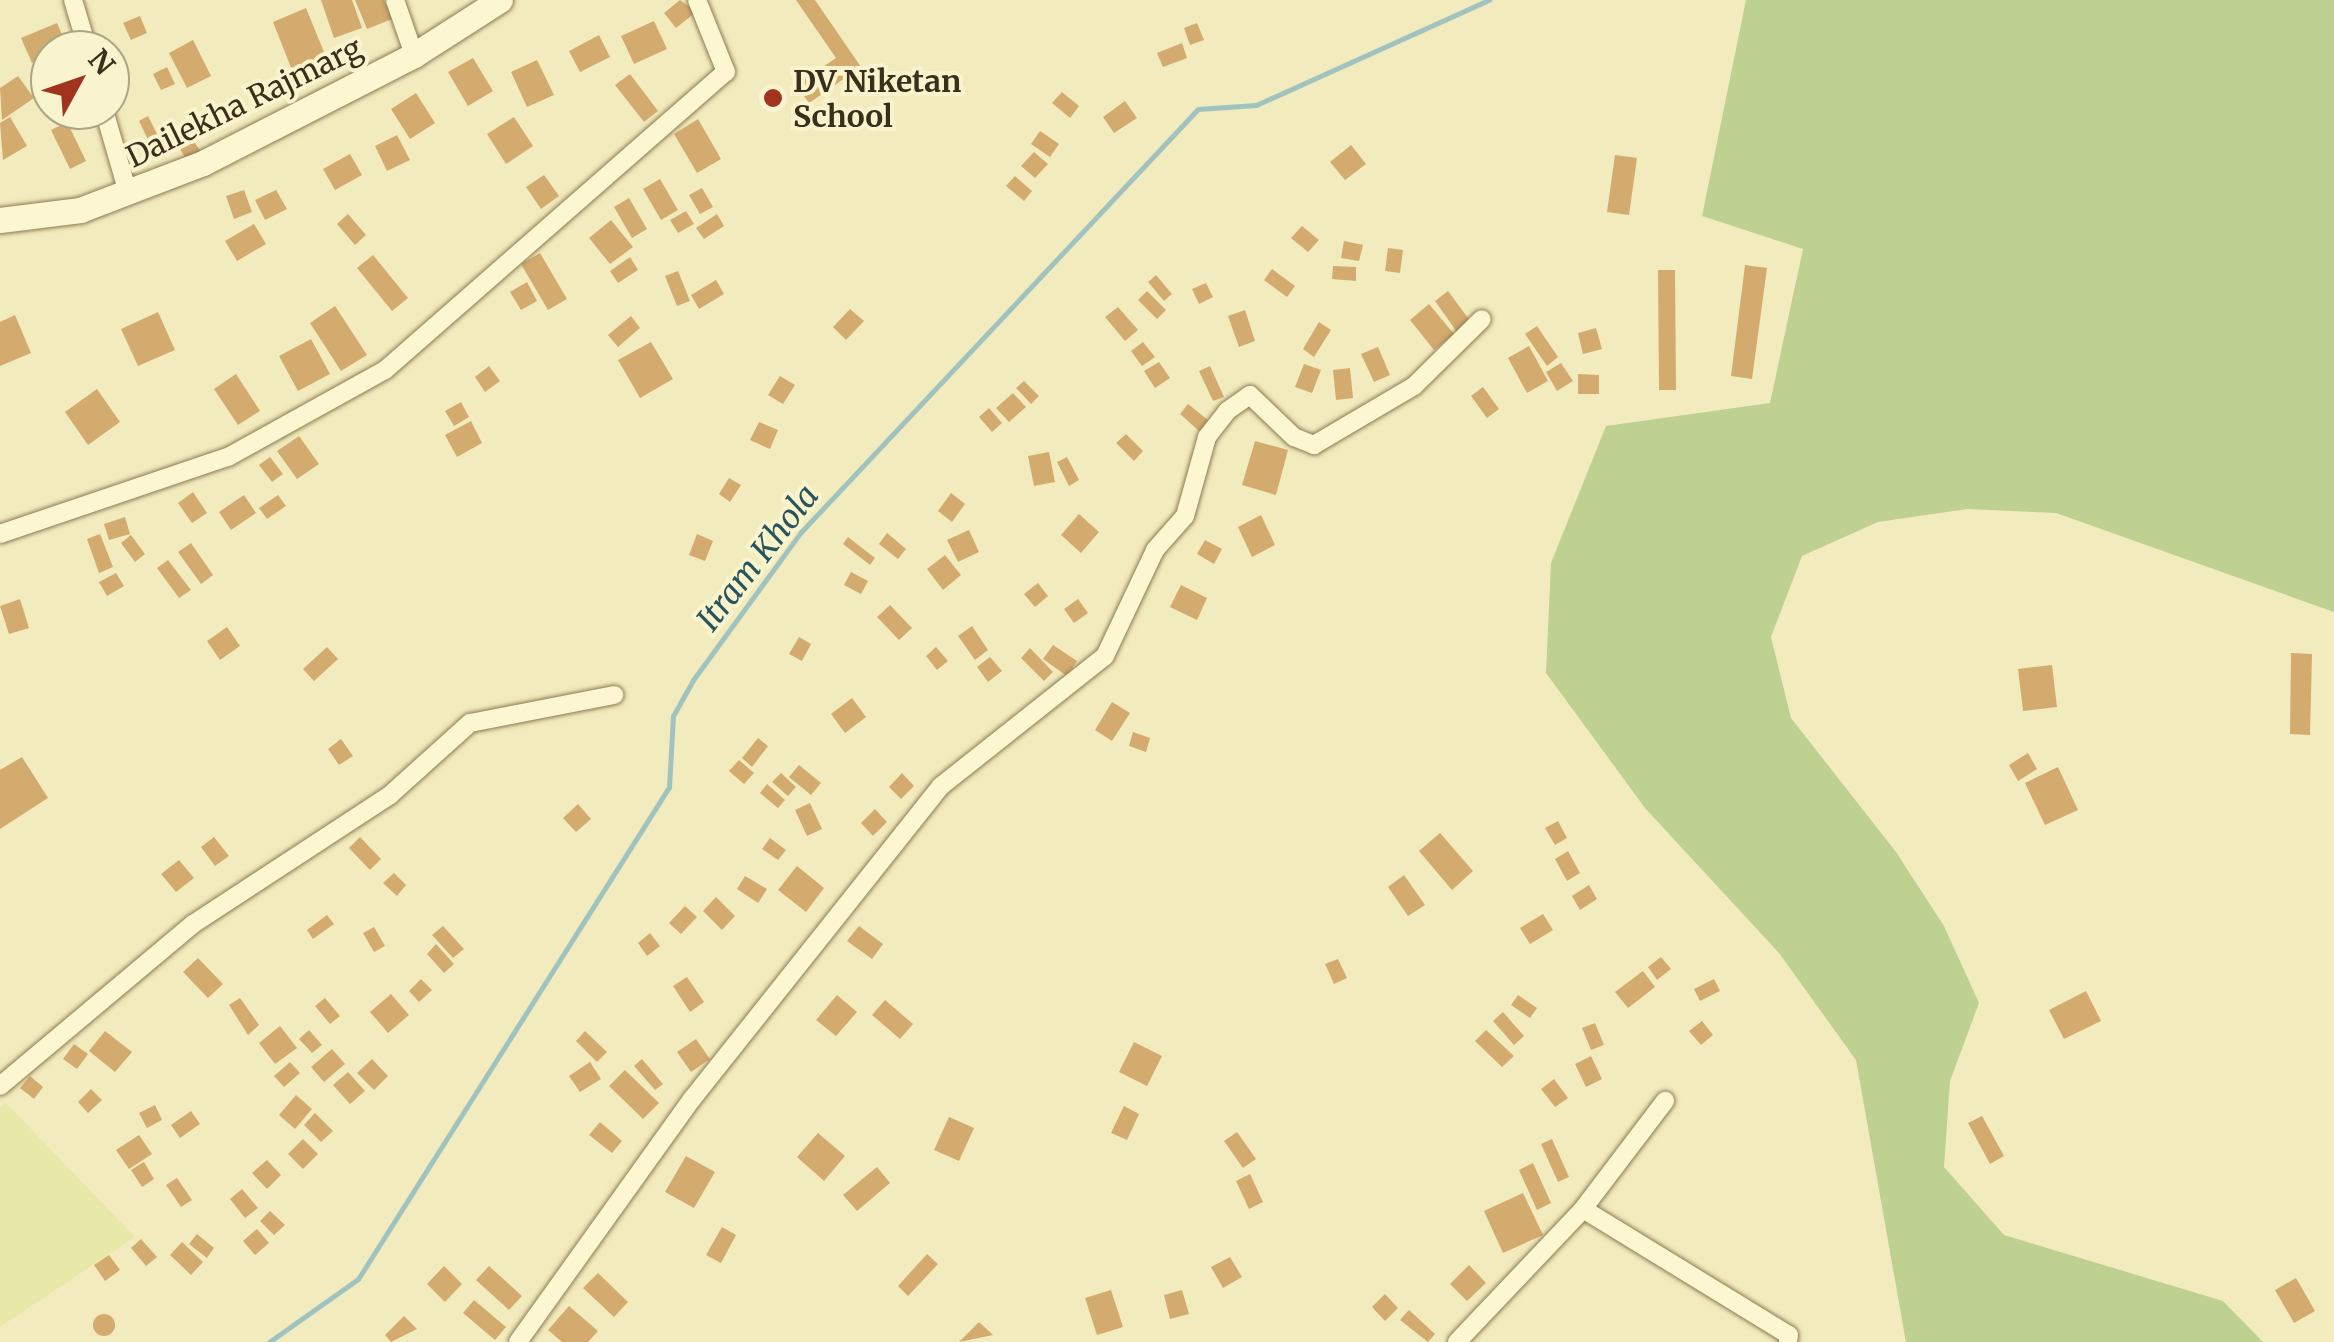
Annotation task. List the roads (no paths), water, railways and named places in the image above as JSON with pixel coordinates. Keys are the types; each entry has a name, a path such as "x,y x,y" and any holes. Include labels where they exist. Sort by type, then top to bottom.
{"main road":[{"name":"Dailekha Rajmarg","path":"0,218 80,210 128,193 414,55 500,0"}],"street":[{"path":"74,0 82,30"},
{"path":"395,0 414,55"},
{"path":"0,534 228,457 384,370 726,72 697,0"},
{"path":"110,130 128,193"},
{"path":"518,1342 692,1100 941,786 1105,656 1156,550 1184,516 1208,438 1227,411 1250,394 1294,437 1314,445 1414,386 1482,319"},
{"path":"0,1086 193,924 390,795 438,744 470,723 614,695"},
{"path":"1457,1342 1583,1209 1665,1101"},
{"path":"1583,1209 1788,1335 1788,1342"}],"waterway":[{"name":"Itram Khola","path":"269,1342 358,1279 669,787 673,716 693,680 801,532 1198,109 1256,105 1489,0"}],"place":[{"name":"DV Niketan School","path":"773,98"}]}
